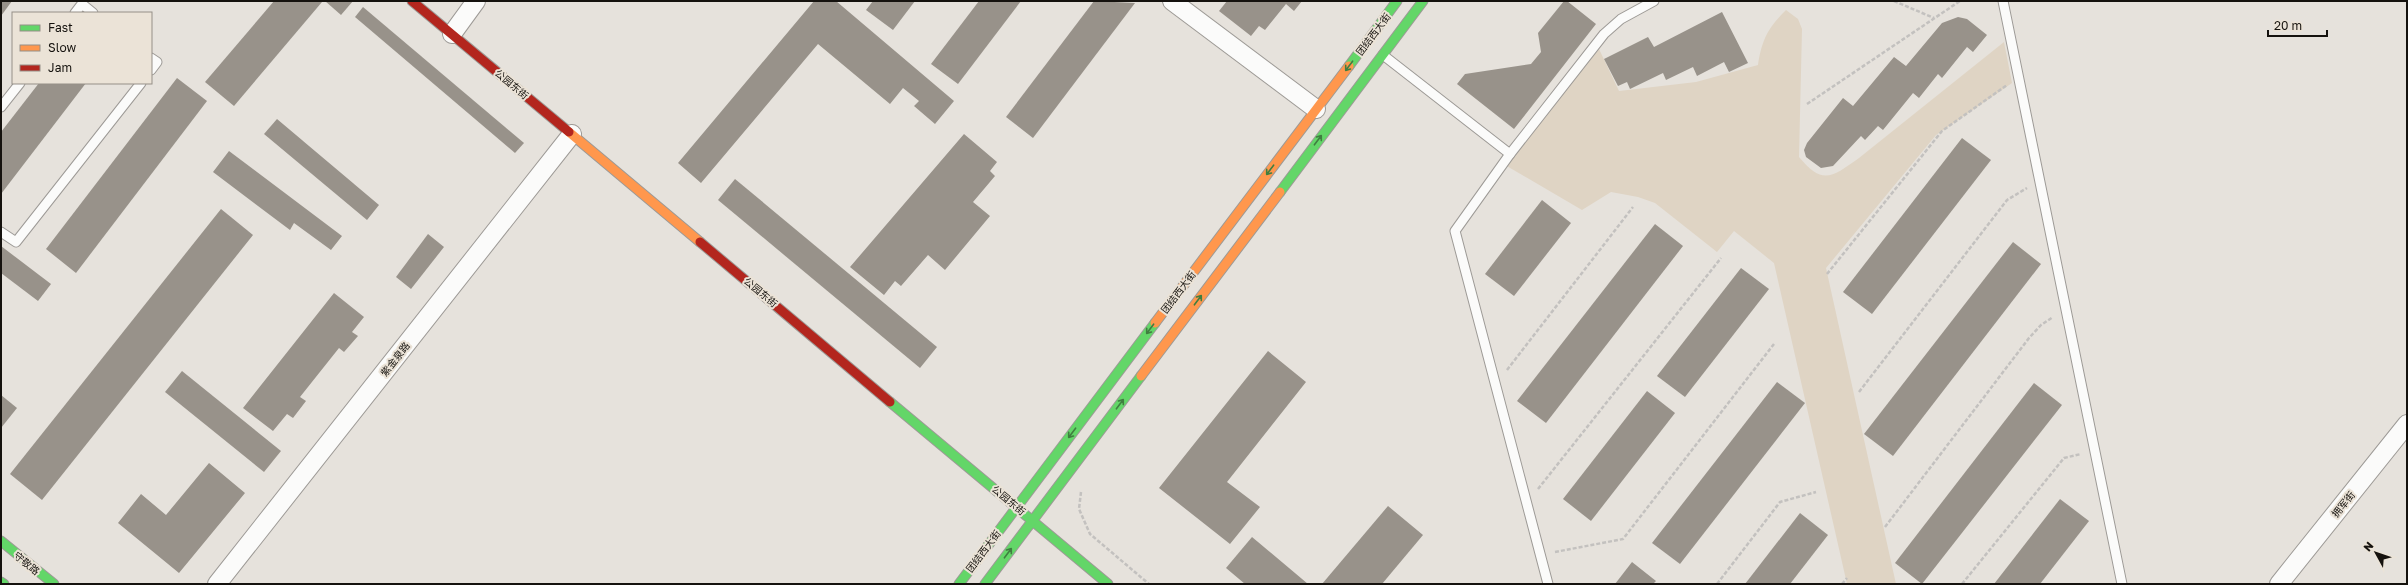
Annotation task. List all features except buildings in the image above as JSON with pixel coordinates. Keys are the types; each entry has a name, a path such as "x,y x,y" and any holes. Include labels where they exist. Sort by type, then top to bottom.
{"main road":[{"name":"公园东街","path":"412,1 1108,584"},
{"name":"团结西大街","path":"959,584 1397,1"},
{"name":"团结西大街","path":"985,584 1423,1"},
{"name":"守敬路","path":"1,541 54,584"}],"street":[{"path":"452,34 476,1"},
{"path":"1172,1 1316,109"},
{"name":"紫金泉路","path":"217,584 572,134"},
{"name":"拥军街","path":"2279,584 2407,424"}],"lane":[{"path":"1548,584 1455,231 1510,154 1604,34 1621,19 1654,1"},
{"path":"2002,1 2096,450 2122,584"},
{"path":"77,12 82,4 93,12"},
{"path":"1383,55 1510,154"},
{"path":"152,59 157,62 152,69"},
{"path":"1,107 19,84"},
{"path":"1,232 16,242 140,84"}],"path":[{"path":"1894,1 1934,18"},
{"path":"1806,104 1960,1"},
{"path":"1827,274 1942,131 2018,76"},
{"path":"1859,392 2007,200 2040,181"},
{"path":"1496,385 1633,207"},
{"path":"1527,504 1721,258"},
{"path":"1885,527 2040,325 2052,318 2068,314"},
{"path":"1540,555 1623,539 1774,344"},
{"path":"1962,584 2064,458 2096,450"},
{"path":"1081,487 1079,509 1090,534 1148,584"},
{"path":"1717,584 1780,502 1816,492"},
{"path":"1842,584 1847,578"}],"shaded area":[{"path":"1786,10 1798,19 1802,29 1799,157 1807,166 1821,175 1828,176 1834,174 1859,158 2004,42 2012,83 1936,135 1826,268 1896,584 1847,584 1774,263 1734,231 1717,252 1655,203 1638,197 1611,192 1582,210 1505,165 1599,49 1619,91 1696,82 1758,65 1764,41 1770,28"}],"traffic: fast":[{"path":"1349,66 1397,1"},
{"path":"1280,192 1423,1"},
{"path":"959,584 1155,323"},
{"path":"985,584 1141,376"},
{"path":"890,402 1108,584"},
{"path":"1,541 54,584"}],"traffic: slow":[{"path":"1155,323 1349,66"},
{"path":"569,132 700,242"},
{"path":"1141,376 1280,192"}],"traffic: jam":[{"path":"412,1 569,132"},
{"path":"700,242 890,402"}]}
